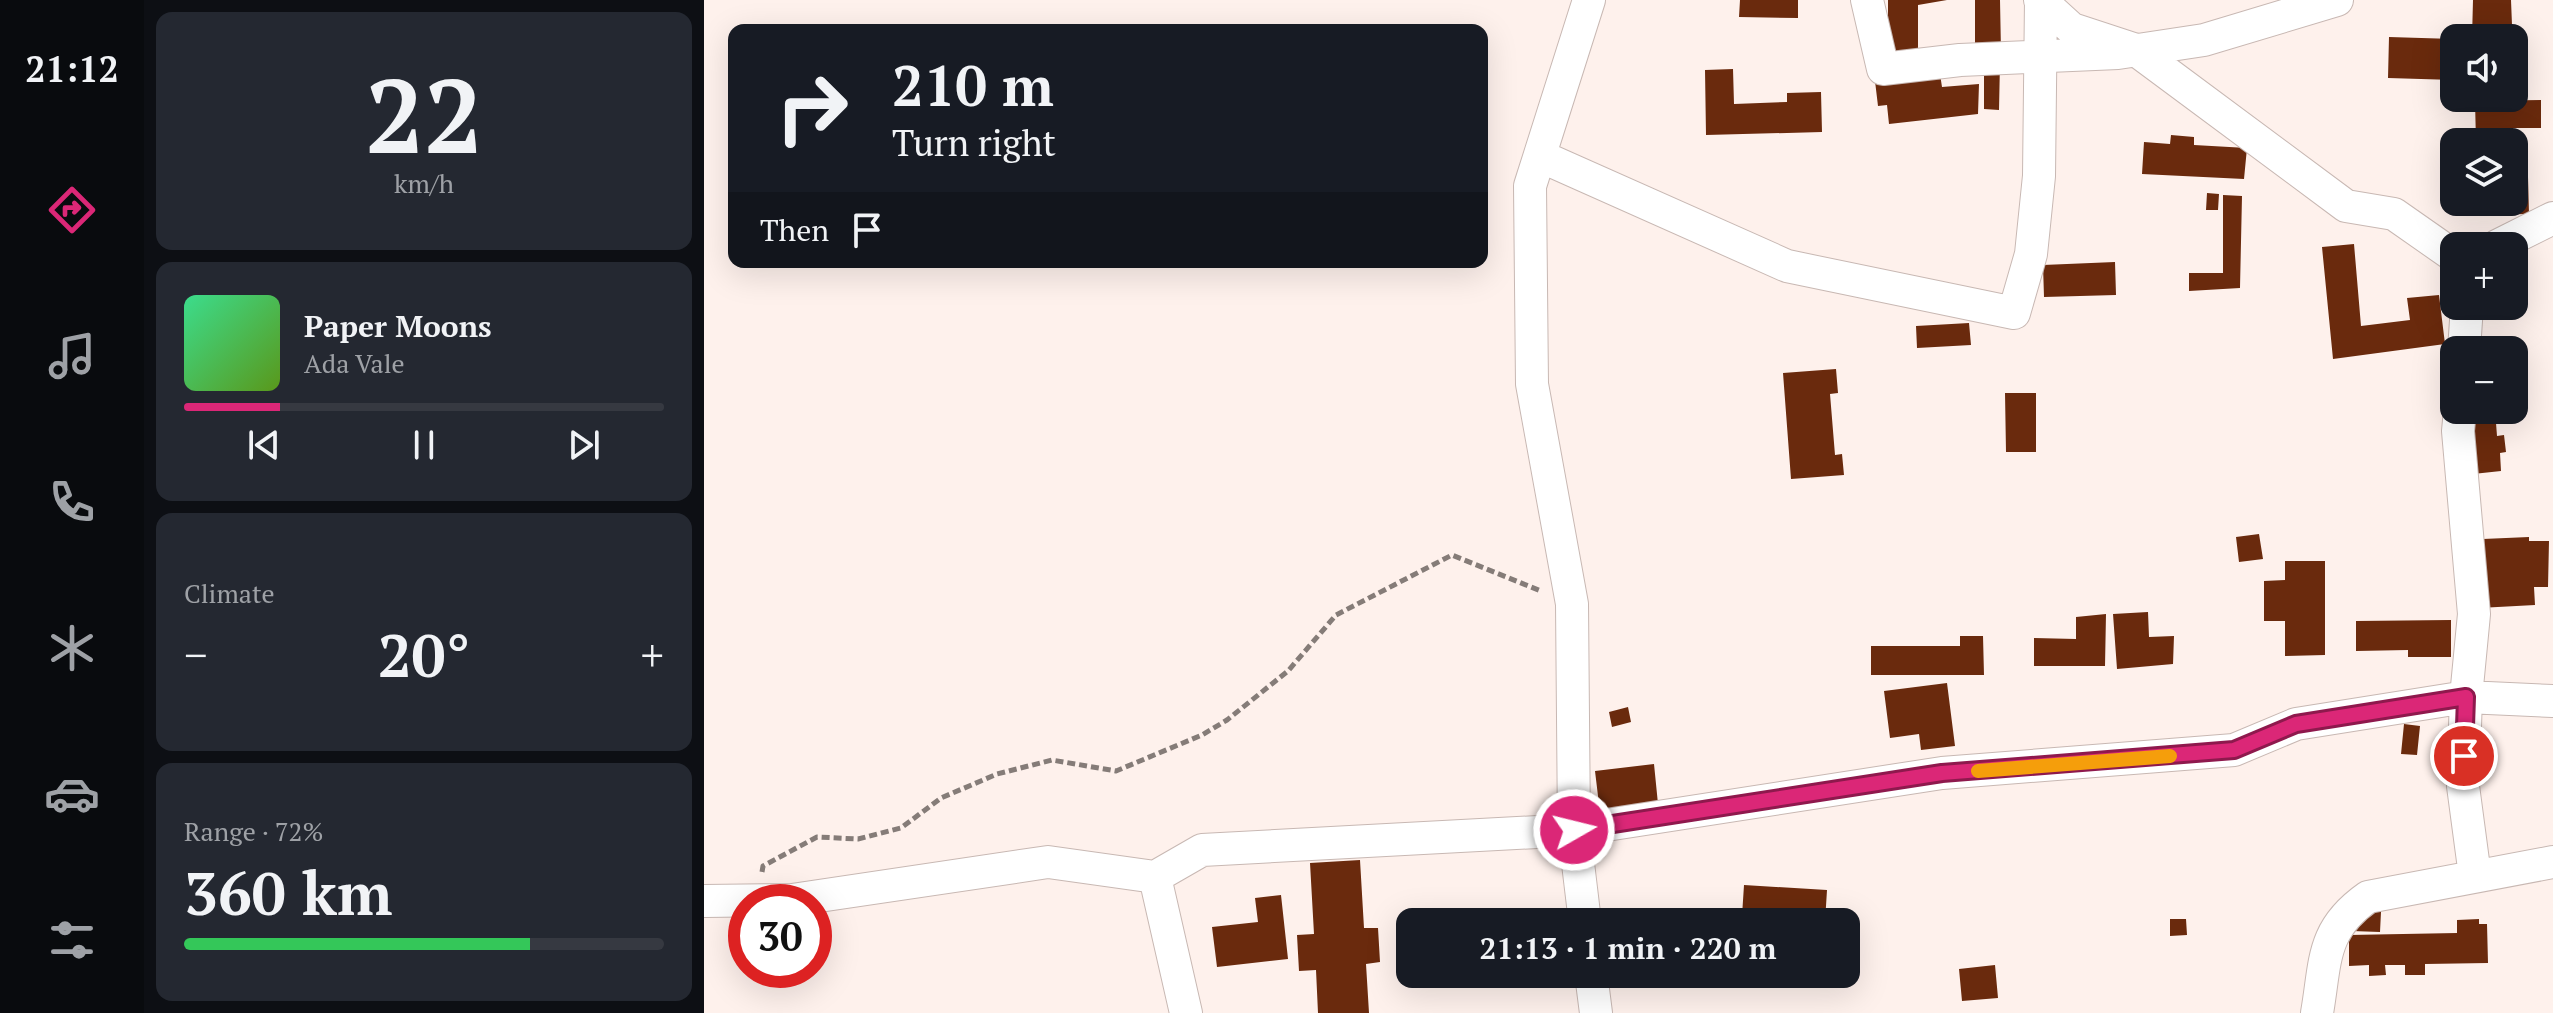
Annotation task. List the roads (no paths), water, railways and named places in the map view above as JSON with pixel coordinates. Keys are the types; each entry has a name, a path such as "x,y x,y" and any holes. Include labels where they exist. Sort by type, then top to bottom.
{"street":[{"path":"1583,908 1574,830 1572,604 1532,384 1530,186 1589,0"},
{"path":"1867,0 1883,69 1960,60 2136,50 2204,40 2337,0"},
{"path":"1540,156 1787,266 2014,313 2033,239 2039,176 2041,0"},
{"path":"2041,0 2072,29 2136,50 2346,206 2394,214 2440,246"},
{"path":"2525,232 2553,218"},
{"path":"2459,424 2474,614 2466,697 2463,786 2475,876"},
{"path":"832,894 1048,862 1155,877 1202,850 1574,830 1942,773 2234,750 2296,724 2466,697 2553,701"},
{"path":"2317,1013 2329,942 2347,912 2368,897 2553,862"},
{"path":"1155,877 1186,1013"},
{"path":"704,901 728,901"},
{"path":"1593,988 1596,1013"}]}
